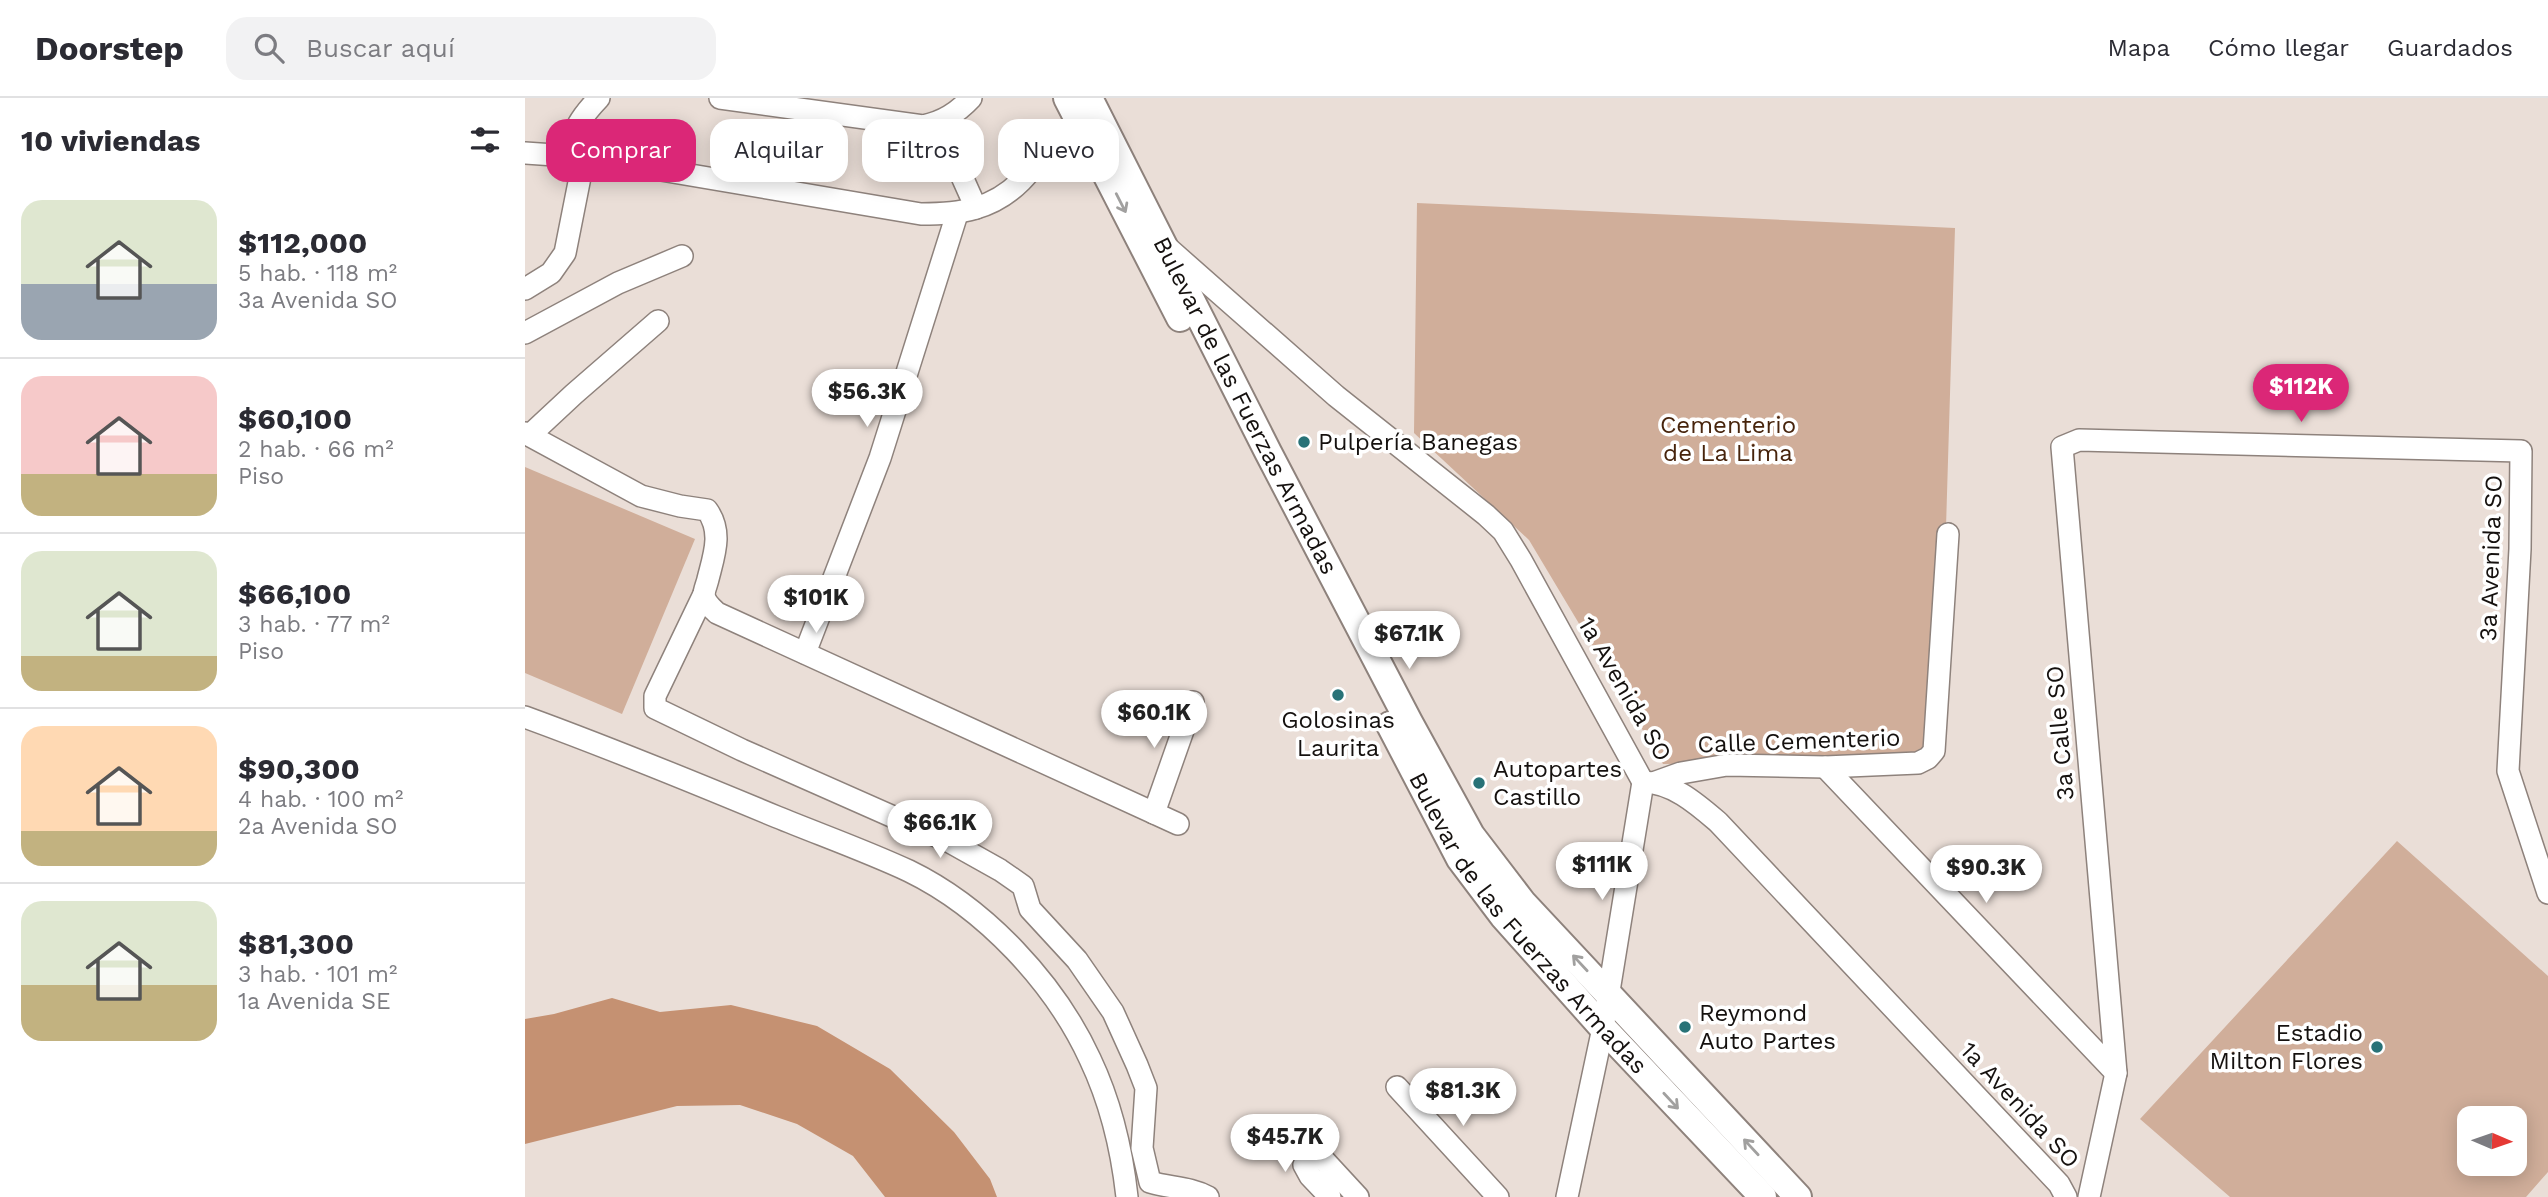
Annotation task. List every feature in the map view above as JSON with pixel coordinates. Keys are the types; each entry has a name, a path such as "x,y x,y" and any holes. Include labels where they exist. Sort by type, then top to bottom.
{"street":[{"path":"580,119 599,98"},
{"path":"720,98 872,119"},
{"path":"945,119 959,111 971,98"},
{"name":"Bulevar de las Fuerzas Armadas","path":"1067,98 1078,119"},
{"name":"Bulevar de las Fuerzas Armadas","path":"1089,98 1268,452 1471,835 1523,903 1798,1197"},
{"path":"525,153 546,154"},
{"path":"696,176 921,214 967,211 992,201 1020,182"},
{"path":"525,289 551,273 565,253 573,182"},
{"path":"805,653 880,458 967,211 957,182"},
{"name":"Bulevar de las Fuerzas Armadas","path":"1110,182 1460,859 1503,916 1603,1028 1763,1197"},
{"name":"1a Avenida SO","path":"1163,243 1336,396 1503,531 1650,782 1696,804 1718,822 2059,1184 2066,1197"},
{"path":"525,332 618,283 682,256"},
{"path":"658,321 527,434 641,496 707,510 713,517 717,533 716,548 704,594 655,696 655,708 742,750 950,842 1023,886 1030,909 1077,960 1113,1012 1137,1065 1146,1088 1142,1148 1150,1189 1163,1186 1191,1190 1208,1197"},
{"name":"3a Avenida SO","path":"2079,440 2521,451 2520,549 2508,771 2548,892"},
{"name":"3a Calle SO","path":"2079,440 2062,447 2062,458 2116,1073 2089,1197"},
{"name":"Calle Cementerio","path":"1650,782 1681,773 1727,765 1825,767 1918,762 1928,758 1934,751 1948,534"},
{"path":"704,594 717,613 1178,824"},
{"path":"1154,813 1193,702"},
{"path":"525,717 634,757 911,872 969,908 1011,945 1061,1007 1090,1059 1108,1106 1124,1171 1127,1197"},
{"path":"1825,767 2116,1073"},
{"path":"1567,1197 1603,1028 1650,782"},
{"path":"1397,1087 1498,1197"},
{"path":"1329,1197 1304,1165 1308,1157 1314,1154 1322,1158 1358,1197"}],"green space":[{"name":"Cementerio de La Lima","path":"1417,203 1955,228 1939,760 1663,764 1529,540 1414,433"},
{"path":"525,467 695,539 622,714 525,673"},
{"name":"Estadio Milton Flores","path":"2397,841 2548,976 2548,1172 2526,1197 2230,1197 2140,1119"}],"shaded area":[{"path":"612,998 660,1012 731,1005 817,1026 890,1069 954,1132 990,1179 997,1197 885,1197 853,1156 797,1124 740,1105 677,1106 525,1144 525,1019"}],"place":[{"name":"Pulpería Banegas","path":"1304,442"},
{"name":"Golosinas Laurita","path":"1338,695"},
{"name":"Autopartes Castillo","path":"1479,783"},
{"name":"Reymond Auto Partes","path":"1685,1027"},
{"name":"Estadio Milton Flores","path":"2377,1047"}]}
